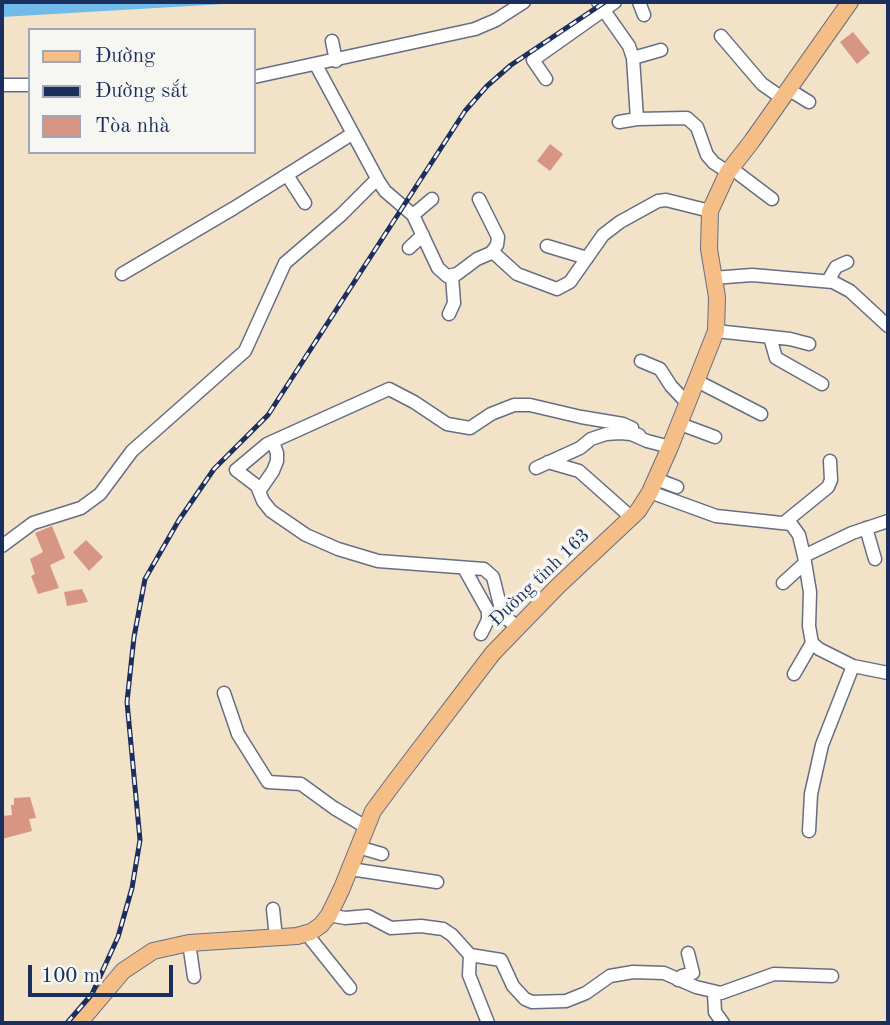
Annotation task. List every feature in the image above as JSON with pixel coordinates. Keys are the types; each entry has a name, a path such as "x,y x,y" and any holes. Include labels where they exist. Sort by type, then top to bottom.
{"main road":[{"name":"Đường tỉnh 163","path":"79,1023 123,971 153,951 190,943 276,938 306,933 321,925 329,915 350,869 373,810 493,653 517,626 632,518 653,486 716,331 717,307 709,249 710,211 729,170 850,2"}],"street":[{"path":"256,77 475,29 496,20 524,2"},
{"path":"546,79 533,60 605,4 633,58 637,119"},
{"path":"721,36 762,84 809,102"},
{"path":"332,41 336,61"},
{"path":"633,58 661,50"},
{"path":"316,65 377,179 385,191 413,215 438,268 447,276 452,276 477,258 491,253 497,245 498,237 479,199"},
{"path":"770,79 785,93"},
{"path":"2,85 28,85"},
{"path":"619,122 687,118 697,127 707,155 714,163 772,198"},
{"path":"122,274 352,134"},
{"path":"287,175 305,203"},
{"path":"2,546 33,523 81,508 100,494 132,451 245,351 285,263 341,215 377,179"},
{"path":"413,215 432,199"},
{"path":"491,253 517,274 557,289 570,282 603,235 657,201 666,200 710,211"},
{"path":"409,248 423,235"},
{"path":"547,246 587,258"},
{"path":"828,281 836,267 848,262"},
{"path":"713,278 752,275 828,281 850,291 888,326"},
{"path":"449,314 454,303 452,276"},
{"path":"716,331 809,344"},
{"path":"770,337 776,358 821,384"},
{"path":"641,361 660,369 688,404"},
{"path":"697,381 761,414"},
{"path":"517,626 507,620 501,609 496,585 490,573 484,569 378,561 338,549 287,523 267,507 260,490 236,470 273,442 389,389 447,424 470,428 503,409 514,405 530,405 622,424 632,428 631,433"},
{"path":"680,424 715,438"},
{"path":"536,468 606,434 631,433 647,441 670,447"},
{"path":"260,490 277,461 278,453 273,442"},
{"path":"785,522 828,486 831,480 830,461"},
{"path":"548,462 579,471 632,518"},
{"path":"653,486 677,487"},
{"path":"653,486 716,516 791,524 796,530 810,592 809,626 812,643 853,666 888,673"},
{"path":"783,583 804,559 866,528 888,521"},
{"path":"866,528 875,559"},
{"path":"464,568 488,611 488,620 481,634"},
{"path":"794,674 812,643"},
{"path":"809,831 811,794 822,745 853,666"},
{"path":"225,693 238,734 268,782 301,784 366,827"},
{"path":"358,848 382,854"},
{"path":"350,869 437,882"},
{"path":"273,909 276,938"},
{"path":"329,915 345,918 368,916 391,928 421,926 443,929 453,934 470,955 501,960 513,986 525,999 532,1002 566,1001 586,993 616,974 633,972 664,973 721,993 774,974 832,976"},
{"path":"306,933 350,988"},
{"path":"190,943 194,977"},
{"path":"678,980 693,973 688,953"},
{"path":"470,955 469,975 488,1023"},
{"path":"714,992 715,1012 723,1023"}],"water":[{"path":"2,2 258,2 2,17"}],"building":[{"path":"853,32 870,53 857,64 840,42"},
{"path":"550,144 563,154 550,171 537,161"},
{"path":"52,526 65,558 50,565 59,588 38,594 31,576 35,574 30,559 43,552 35,533"},
{"path":"86,540 103,557 89,571 73,552"},
{"path":"82,589 88,602 67,606 64,592"},
{"path":"30,797 36,818 29,819 32,831 2,839 2,816 12,815 11,805 14,805 14,798"}],"railway":[{"path":"67,1023 92,994 118,937 132,888 140,840 127,702 134,637 145,579 179,520 214,469 268,415 465,111 487,86 511,65 605,2"}]}
